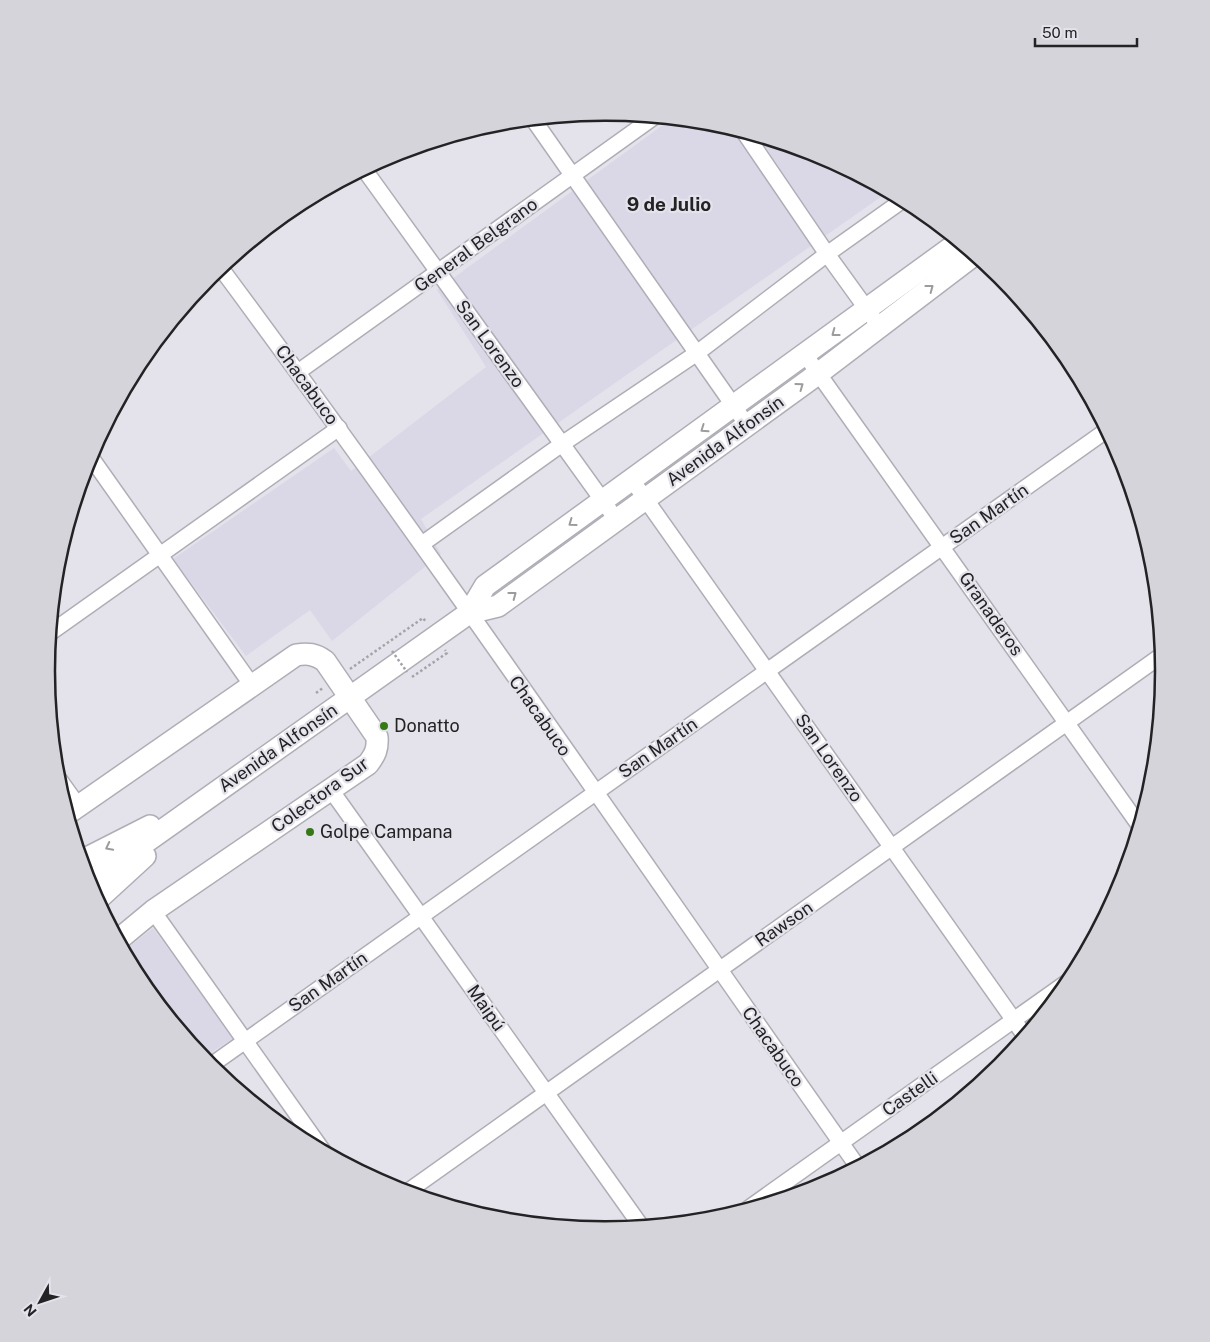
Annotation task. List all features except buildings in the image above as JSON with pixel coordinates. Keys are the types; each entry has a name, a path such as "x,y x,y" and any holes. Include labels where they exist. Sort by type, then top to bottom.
{"main road":[{"name":"Avenida Alfonsín","path":"96,878 469,613 498,606 819,373 873,318 954,246"},
{"name":"Avenida Alfonsín","path":"469,613 485,586 734,407 806,356 873,318 969,258"},
{"name":"Colectora Sur","path":"73,811 251,684 296,655 306,653 316,655 325,661 377,737 378,746 375,755 368,764 153,911 123,936"},
{"path":"88,858 214,793"},
{"path":"103,894 214,793"}],"street":[{"name":"General Belgrano","path":"298,372 646,123"},
{"path":"538,125 747,425"},
{"path":"750,141 873,318"},
{"name":"San Lorenzo","path":"368,175 616,519"},
{"path":"422,544 562,444 697,353 827,254 896,205"},
{"name":"Chacabuco","path":"225,274 422,544 594,793 854,1161"},
{"name":"Granaderos","path":"806,356 943,546 1134,819"},
{"path":"57,628 339,428"},
{"name":"San Martín","path":"217,1061 1101,434"},
{"path":"96,464 251,684"},
{"name":"San Lorenzo","path":"632,480 1021,1031"},
{"name":"Rawson","path":"414,1187 1155,660"},
{"name":"Maipú","path":"332,790 637,1220"},
{"path":"153,911 313,1136"},
{"name":"Castelli","path":"765,1197 1049,995"}],"path":[{"path":"316,693 423,618 427,624 420,629"},
{"path":"398,644 391,650 407,672"}],"shaded area":[{"path":"663,124 712,132 782,150 848,178 882,196 421,519 441,554 332,641 310,610 246,656 173,559 334,448 351,471 486,367 437,290"},
{"path":"153,928 233,1038 210,1054 191,1034 169,1006 129,947"}],"place":[{"name":"Donatto","path":"384,726"},
{"name":"Golpe Campana","path":"310,832"}],"district":[{"name":"9 de Julio","path":"669,204"}]}
